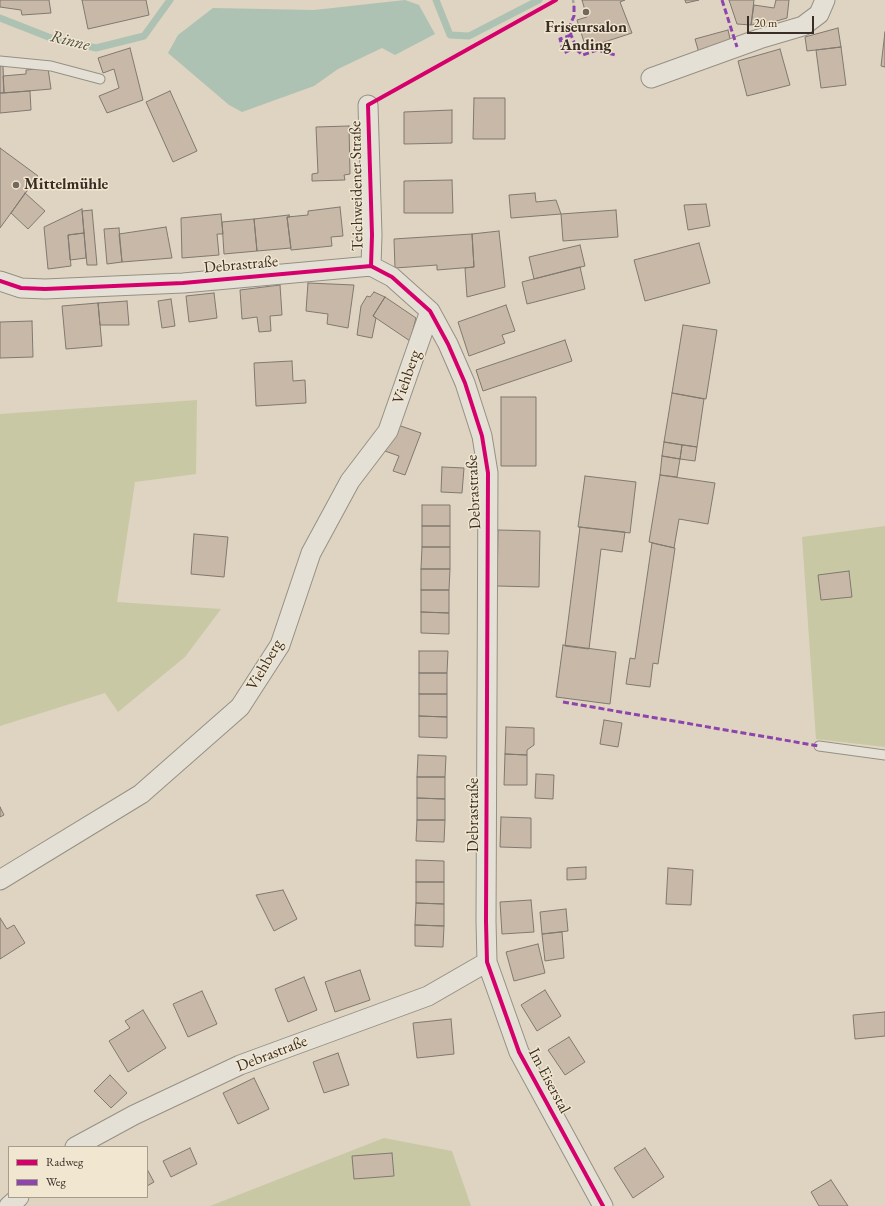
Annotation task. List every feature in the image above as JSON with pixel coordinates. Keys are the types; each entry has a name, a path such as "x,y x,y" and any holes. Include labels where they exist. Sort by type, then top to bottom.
{"street":[{"path":"651,78 759,39 803,26 819,14 825,0"},
{"name":"Teichweidener Straße","path":"368,105 372,235 371,266"},
{"name":"Debrastraße","path":"0,281 21,288 183,283 371,266 392,276 430,311 448,344 465,383 482,436 488,473 487,962 428,996 240,1065 134,1115 77,1146"},
{"name":"Viehberg","path":"0,880 141,794 240,707 280,645 311,553 350,481 388,431 430,311"},
{"name":"Im Eiserstal","path":"487,962 519,1052 604,1206"},
{"path":"9,1206 18,1198"}],"lane":[{"path":"0,61 51,66 100,80"},
{"path":"819,746 885,755"}],"path":[{"path":"573,0 574,6"}],"green space":[{"path":"197,400 196,474 135,482 117,602 221,609 185,657 118,712 105,693 0,726 0,414"},
{"path":"885,526 885,747 816,739 802,537"},
{"path":"384,1138 452,1151 471,1206 210,1206"}],"shaded area":[{"path":"405,0 419,5 435,34 395,55 382,48 338,69 314,86 242,112 229,105 168,53 178,35 213,8 314,10"}],"building":[{"path":"0,0 49,0 51,13 22,15 21,10 0,7"},
{"path":"82,0 146,0 149,15 88,29"},
{"path":"582,0 625,0 620,2 632,33 586,48 577,20 587,17"},
{"path":"685,0 699,0 686,3"},
{"path":"729,0 754,0 751,25 737,24"},
{"path":"776,0 789,0 787,18 773,22 751,25 754,5 774,8"},
{"path":"838,28 841,47 807,51 805,37"},
{"path":"728,30 731,43 699,53 695,39"},
{"path":"885,32 885,67 881,66"},
{"path":"841,47 846,85 821,88 816,50"},
{"path":"130,48 143,100 107,113 99,96 119,88 114,69 103,73 98,58"},
{"path":"780,49 790,85 747,96 738,61"},
{"path":"0,66 3,66 4,93 0,93"},
{"path":"48,68 51,89 4,93 3,76 26,74 26,70"},
{"path":"30,91 31,110 0,113 0,93"},
{"path":"170,91 197,151 173,162 146,102"},
{"path":"474,98 505,98 505,139 473,139"},
{"path":"452,110 452,143 404,144 404,112"},
{"path":"349,126 350,174 344,175 345,180 312,181 312,174 318,173 316,127"},
{"name":"Mittelmühle","path":"0,148 38,176 0,228"},
{"path":"452,180 453,213 404,213 404,181"},
{"path":"25,193 45,211 28,229 11,213"},
{"path":"535,193 536,202 556,200 561,214 511,218 509,195"},
{"path":"706,204 710,226 688,230 684,205"},
{"path":"340,207 343,236 331,237 332,246 291,250 287,217 308,215 308,211"},
{"path":"82,209 84,233 68,235 71,266 48,269 44,227"},
{"path":"92,210 97,265 87,265 82,211"},
{"path":"616,210 618,237 563,241 561,214"},
{"path":"221,214 223,234 217,234 219,255 182,258 181,218"},
{"path":"289,215 290,217 287,217 291,248 257,251 254,219"},
{"path":"254,219 257,251 224,254 222,222"},
{"path":"166,227 172,258 122,262 119,234"},
{"path":"119,228 122,262 107,264 104,229"},
{"path":"499,231 505,287 467,297 465,268 474,267 472,234"},
{"path":"84,233 86,258 70,260 68,235"},
{"path":"472,234 474,267 437,270 437,265 395,268 394,239"},
{"path":"699,243 710,283 645,301 634,260"},
{"path":"580,245 585,266 534,279 529,257"},
{"path":"580,267 585,289 527,304 522,282"},
{"path":"308,283 354,285 348,328 327,324 328,314 306,311"},
{"path":"280,285 282,315 270,316 271,331 259,332 257,317 242,319 240,290"},
{"path":"374,292 385,297 373,316 376,318 372,338 357,335 361,306 367,296 370,297"},
{"path":"214,293 217,318 189,322 186,296"},
{"path":"385,297 416,318 410,341 373,316"},
{"path":"171,299 175,326 162,328 158,301"},
{"path":"127,301 129,325 100,325 98,303"},
{"path":"98,303 102,346 66,349 62,306"},
{"path":"506,305 515,331 502,335 505,343 469,356 458,322"},
{"path":"32,321 33,357 0,358 0,322"},
{"path":"683,325 717,330 706,399 672,393"},
{"path":"565,340 572,361 483,391 476,370"},
{"path":"292,361 293,381 305,380 306,403 256,406 254,363"},
{"path":"672,393 704,399 697,447 664,442"},
{"path":"501,397 536,397 536,466 501,466"},
{"path":"395,424 421,433 405,475 393,471 399,456 385,451"},
{"path":"664,442 682,445 680,459 662,456"},
{"path":"682,445 697,447 695,461 680,459"},
{"path":"662,456 680,459 677,477 660,475"},
{"path":"442,467 464,468 462,493 441,492"},
{"path":"660,475 715,483 708,524 679,519 674,548 649,542"},
{"path":"585,476 636,482 630,533 578,527"},
{"path":"422,505 450,505 450,526 422,526"},
{"path":"422,526 450,526 450,547 422,547"},
{"path":"580,527 625,532 622,552 601,549 589,649 565,646"},
{"path":"498,530 540,531 539,587 497,586"},
{"path":"194,534 228,537 224,577 191,574"},
{"path":"652,543 675,548 658,664 653,663 650,687 626,684 630,658 635,659"},
{"path":"422,547 450,547 450,569 421,569"},
{"path":"421,569 450,569 449,590 421,590"},
{"path":"849,571 852,597 821,600 818,575"},
{"path":"421,590 449,590 449,613 421,612"},
{"path":"421,612 449,613 449,634 421,633"},
{"path":"563,645 616,652 610,704 556,697"},
{"path":"419,651 448,651 447,673 419,673"},
{"path":"419,673 447,673 447,694 419,694"},
{"path":"419,694 447,694 447,717 419,716"},
{"path":"419,716 447,717 447,738 419,737"},
{"path":"604,720 622,723 618,747 600,744"},
{"path":"506,727 534,728 534,745 527,750 527,755 505,754"},
{"path":"505,754 527,755 527,785 504,785"},
{"path":"418,755 446,756 445,777 417,777"},
{"path":"536,774 554,775 553,799 535,798"},
{"path":"417,777 445,777 445,799 417,798"},
{"path":"417,798 445,799 445,820 417,820"},
{"path":"0,807 4,815 0,817"},
{"path":"501,817 531,818 531,848 500,847"},
{"path":"417,820 445,820 444,842 416,841"},
{"path":"416,860 444,861 444,882 416,882"},
{"path":"586,867 586,879 567,880 567,868"},
{"path":"668,868 693,870 691,905 666,904"},
{"path":"416,882 444,882 444,904 416,903"},
{"path":"283,890 297,919 274,931 256,895"},
{"path":"531,900 534,932 502,934 500,902"},
{"path":"416,903 444,904 444,926 415,925"},
{"path":"566,909 568,931 542,934 540,912"},
{"path":"0,918 7,929 14,925 25,943 0,959"},
{"path":"415,925 444,926 443,947 415,946"},
{"path":"562,932 564,958 545,961 542,934"},
{"path":"538,944 545,973 514,981 506,952"},
{"path":"360,970 370,1000 335,1012 325,982"},
{"path":"304,977 317,1010 288,1022 275,989"},
{"path":"545,990 561,1016 537,1031 521,1005"},
{"path":"202,991 217,1024 188,1037 173,1004"},
{"path":"143,1010 166,1048 128,1072 109,1041 130,1028 125,1021"},
{"path":"885,1012 885,1036 855,1039 853,1015"},
{"path":"451,1019 454,1054 417,1058 413,1023"},
{"path":"569,1037 585,1062 565,1075 548,1050"},
{"path":"338,1053 349,1085 324,1093 313,1062"},
{"path":"110,1075 127,1093 111,1108 94,1091"},
{"path":"254,1078 269,1109 238,1124 223,1093"},
{"path":"190,1148 197,1164 171,1177 163,1161"},
{"path":"645,1148 664,1177 633,1198 614,1168"},
{"path":"392,1153 394,1176 354,1179 352,1156"},
{"path":"148,1171 154,1182 148,1185"},
{"path":"831,1180 848,1206 819,1206 811,1192"}],"waterway":[{"name":"Rinne","path":"0,18 51,38 96,48 144,36 170,0"},
{"name":"Rinne","path":"436,0 450,35 469,36 539,0"}],"marked path":[{"path":"722,0 737,47"},
{"path":"574,6 574,16 570,25 571,35 578,51 583,55 597,50 615,55"},
{"path":"571,35 560,39 564,53 576,47"},
{"path":"563,702 819,746"}],"cycle path":[{"path":"371,266 372,235 368,105 556,0"},
{"path":"0,281 21,288 45,289 183,283 371,266 392,277 430,311 448,344 465,383 482,436 488,473 487,962 519,1052 603,1206"}],"place":[{"name":"Friseursalon Anding","path":"586,12"},
{"name":"Mittelmühle","path":"16,185"}]}
